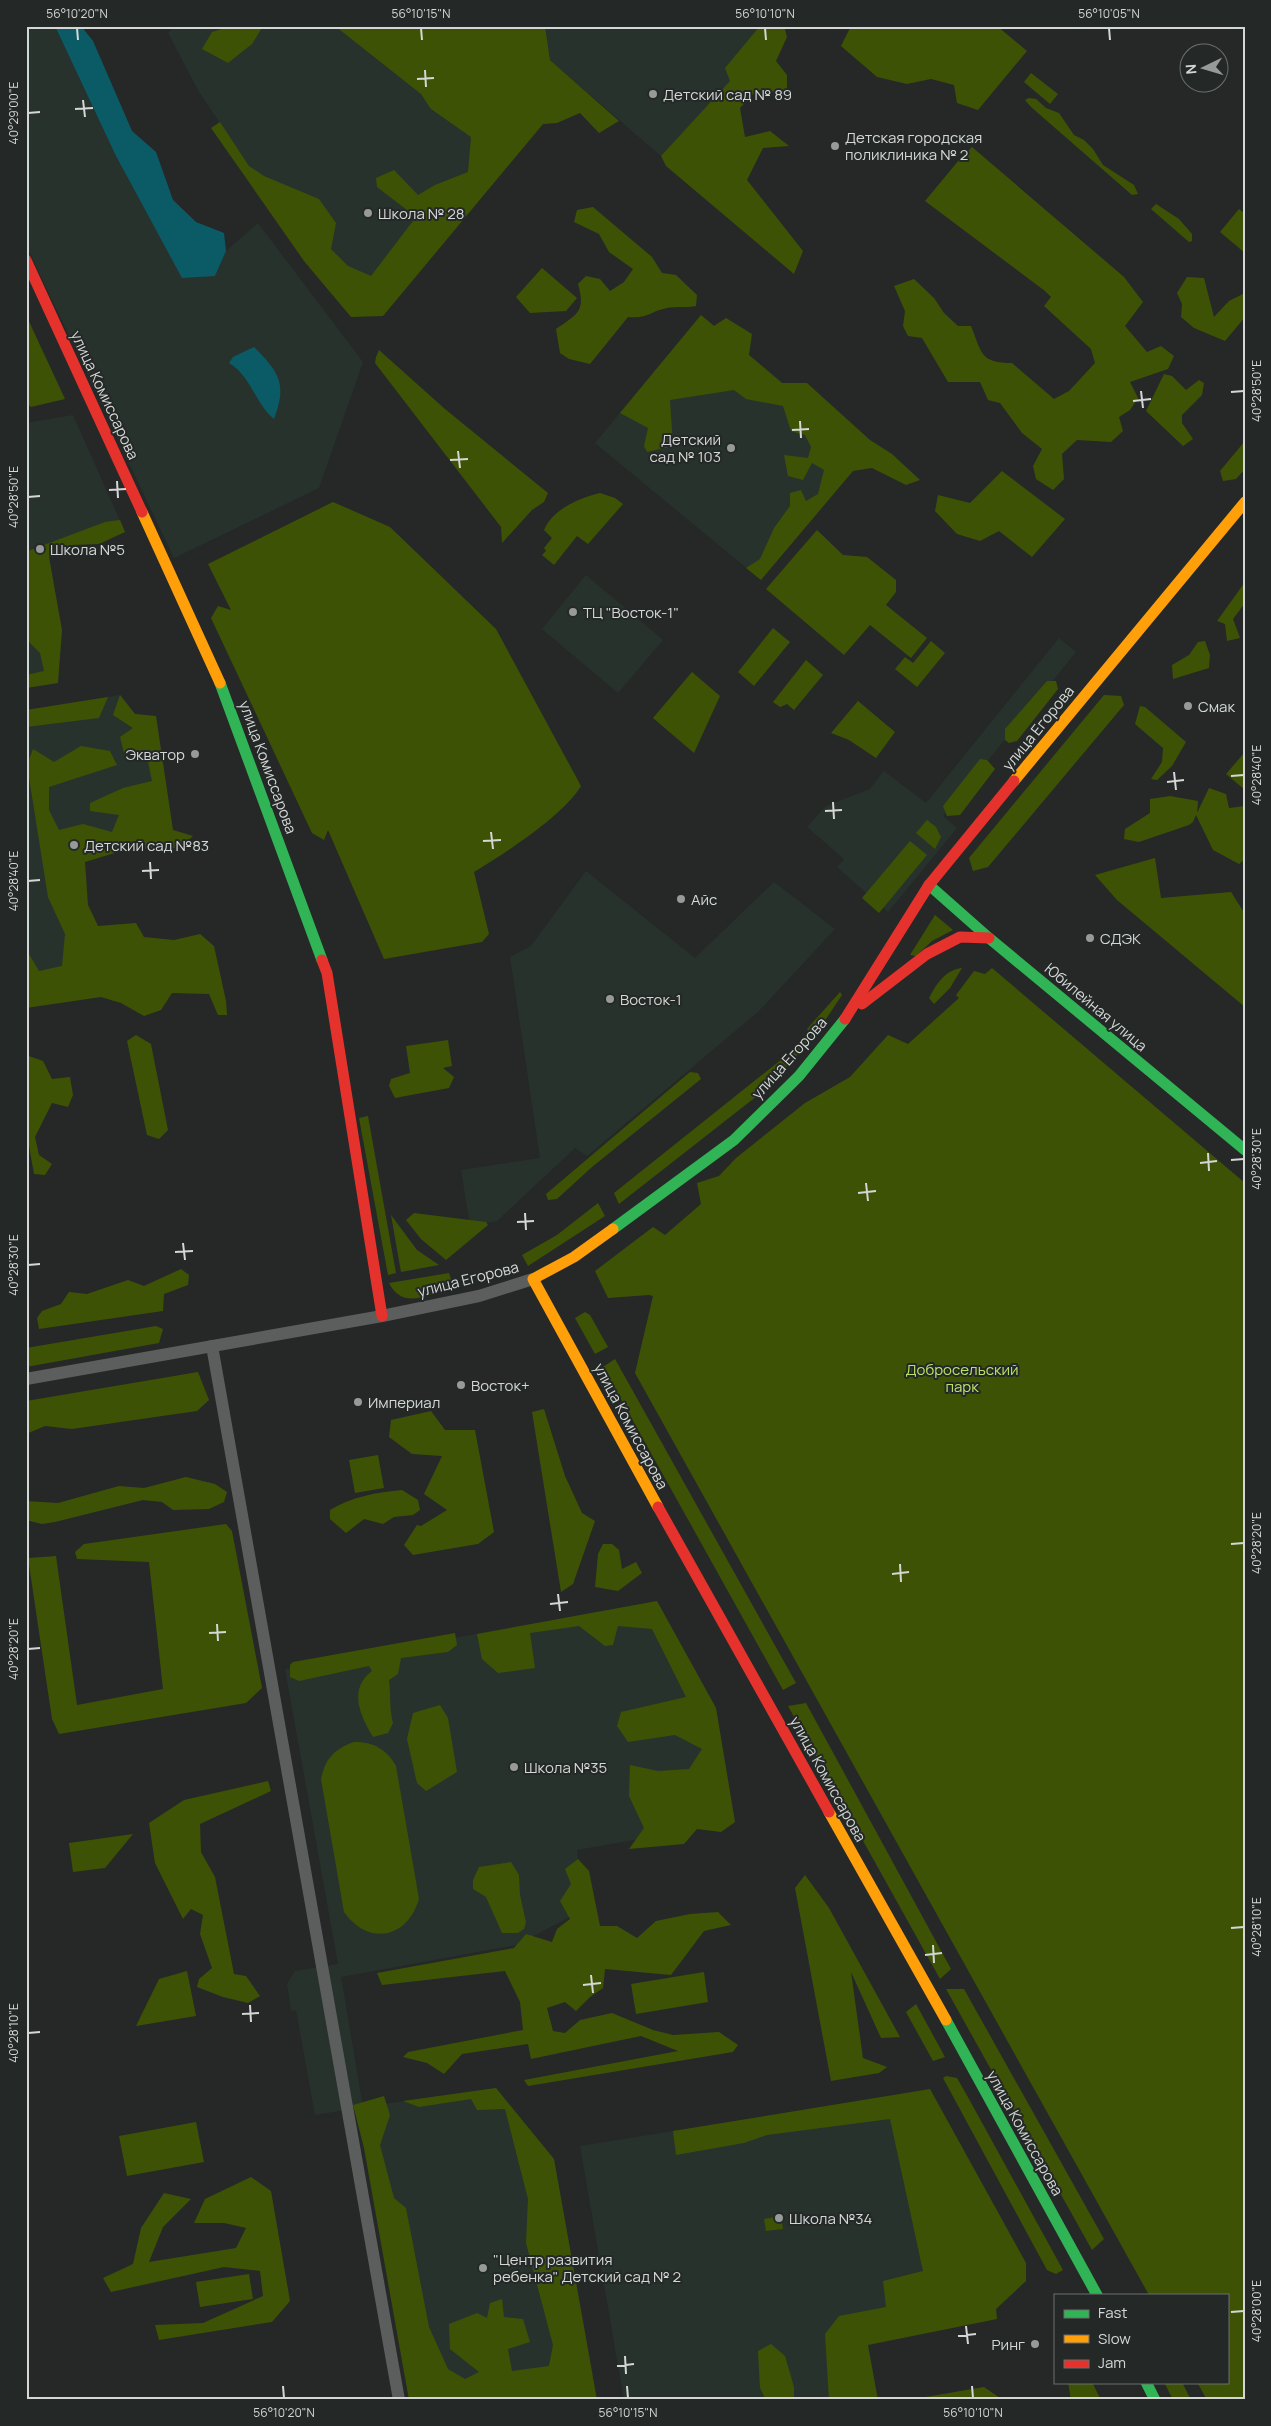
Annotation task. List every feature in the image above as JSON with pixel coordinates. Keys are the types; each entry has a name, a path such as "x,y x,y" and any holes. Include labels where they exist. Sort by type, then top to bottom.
{"main road":[{"name":"улица Комиссарова","path":"26,260 221,685 327,973 382,1316"},
{"name":"улица Егорова","path":"533,1278 574,1257 734,1140 799,1076 853,1010 929,885 1245,502"},
{"name":"Юбилейная улица","path":"929,885 989,938 1245,1150"},
{"name":"улица Егорова","path":"853,1010 927,954 960,937 989,938"},
{"name":"улица Комиссарова","path":"533,1278 629,1455 973,2069 1096,2294"},
{"path":"1147,2384 1156,2400"}],"street":[{"name":"улица Егорова","path":"26,1378 382,1316 479,1296 533,1278"},
{"path":"212,1346 399,2400"}],"shaded area":[{"path":"26,26 55,26 115,154 215,276 226,251 258,223 363,362 319,488 174,558 26,245"},
{"name":"Школа № 28","path":"174,26 527,26 539,115 374,308 312,259 199,92 168,33"},
{"name":"Детский сад № 89","path":"545,26 782,26 661,156 550,60"},
{"name":"Детский сад № 103","path":"701,315 867,453 761,580 595,443"},
{"name":"Школа №5","path":"73,415 125,532 37,554 58,683 26,688 26,423"},
{"name":"ТЦ \"Восток-1\"","path":"586,575 663,640 618,693 542,629"},
{"path":"1059,638 1076,652 943,816 957,828 888,912 837,867 844,859 807,827 826,806 870,789 884,771 926,803"},
{"name":"Детский сад №83","path":"120,695 135,714 156,716 173,835 69,855 88,982 26,992 26,710"},
{"path":"586,871 695,958 774,882 835,929 759,1011 587,1156 575,1148 497,1221 470,1226 461,1170 540,1158 510,957 531,946"},
{"name":"Школа №35","path":"657,1601 716,1708 735,1822 577,1850 583,1910 516,1945 341,1977 363,2107 315,2115 296,2010 291,2011 287,1984 295,1971 338,1964 285,1669"},
{"name":"\"Центр развития ребенка\" Детский сад № 2","path":"496,2088 554,2159 593,2376 421,2400 363,2107"},
{"name":"Школа №34","path":"916,2092 993,2289 847,2333 857,2400 624,2400 580,2146"}],"green space":[{"path":"232,26 263,26 252,44 228,63 202,49 212,32"},
{"path":"335,26 545,26 550,60 619,121 599,133 580,113 557,123 543,124 383,316 351,317 304,261 211,128 220,122 249,166 264,176 319,199 336,223 331,249 348,266 371,276 416,217 377,187 376,178 394,170 418,195 435,185 468,172 471,137 431,109 421,94"},
{"path":"760,26 784,26 787,37 776,61 787,75 787,93 757,90 740,108 745,137 770,131 789,146 763,148 747,180 803,251 794,274 666,166 661,156 730,81 725,68"},
{"path":"851,26 997,26 1027,51 978,110 957,103 954,85 931,79 907,84 877,77 841,46"},
{"path":"1031,73 1058,94 1050,104 1024,82"},
{"path":"1029,98 1036,99 1046,108 1059,113 1074,135 1084,140 1093,149 1103,165 1134,185 1138,194 1132,195 1031,107 1025,100"},
{"path":"972,147 1124,277 1143,302 1125,326 1147,352 1161,346 1174,356 1168,369 1130,382 1138,398 1130,410 1119,417 1123,431 1111,442 1077,440 1062,454 1064,479 1053,490 1036,479 1033,466 1042,449 1022,433 1000,403 988,400 980,382 948,382 922,338 908,336 903,326 905,311 894,286 914,279 934,298 944,313 958,326 971,326 980,350 984,355 994,361 1012,363 1054,399 1069,391 1095,363 1091,349 1044,306 1051,297 1045,291 925,201"},
{"path":"1156,204 1179,219 1192,234 1192,241 1189,242 1151,209"},
{"path":"593,207 652,257 662,273 676,275 697,295 696,306 670,307 645,316 628,317 590,364 569,359 560,353 556,329 578,311 581,301 578,284 586,276 600,279 610,291 624,282 633,269 609,252 599,234 574,222 577,210"},
{"path":"1239,209 1245,214 1245,253 1220,232"},
{"path":"542,268 577,298 566,311 530,313 516,297"},
{"path":"1187,277 1204,278 1214,317 1229,301 1245,293 1245,317 1225,341 1194,328 1181,317 1182,304 1177,293"},
{"path":"26,315 65,399 31,407 26,403"},
{"path":"701,315 714,326 726,318 752,334 749,355 782,383 807,383 870,440 892,454 920,480 906,485 872,468 853,471 761,580 746,568 760,559 774,528 790,506 790,493 801,490 806,501 818,494 824,470 812,463 803,480 788,476 784,455 808,458 811,447 805,435 791,431 783,406 746,399 734,390 670,400 673,446 647,452 644,446 648,428 620,413"},
{"path":"379,350 445,409 548,493 544,502 532,510 502,543 501,527 375,363"},
{"path":"1164,374 1172,376 1186,390 1199,380 1204,383 1202,395 1182,415 1182,423 1193,439 1183,446 1146,411"},
{"path":"1245,441 1245,469 1236,479 1223,481 1220,471"},
{"path":"1002,471 1065,519 1032,557 999,531 980,541 957,534 935,511 938,495 970,503"},
{"path":"600,493 615,498 623,504 588,544 577,536 554,565 542,555 546,551 544,548 552,538 544,530 548,523 560,510 575,501"},
{"path":"333,502 390,527 496,629 581,786 573,797 548,821 517,845 474,872 489,934 482,942 384,959 328,830 324,840 312,833 211,618 218,606 231,610 208,564"},
{"path":"120,520 125,532 99,544 71,545 49,557 62,630 58,683 26,688 26,675 44,671 40,653 30,643 26,633 28,551 105,522"},
{"path":"817,530 843,555 867,557 896,580 896,592 886,605 927,638 911,658 870,625 844,655 766,589"},
{"path":"1245,582 1245,603 1233,619 1240,638 1227,641 1225,624 1217,621"},
{"path":"773,628 790,642 754,686 738,672"},
{"path":"931,641 945,653 917,687 895,669 905,657 913,663"},
{"path":"1205,641 1210,655 1209,668 1173,679 1172,665 1189,655 1198,642"},
{"path":"806,660 823,675 794,710 787,704 780,707 773,702"},
{"path":"692,672 720,696 694,753 653,718"},
{"path":"1047,681 1056,681 1058,689 1017,741 1009,743 1005,740 1005,729"},
{"path":"120,695 135,714 156,716 173,830 193,836 180,848 128,849 85,862 88,905 98,926 136,923 144,937 174,940 200,934 214,946 226,1001 227,1015 218,1015 209,994 172,993 161,1010 144,1016 121,1003 101,997 26,1008 26,949 39,971 62,966 65,934 48,897 27,765 33,749 54,762 81,746 110,751 117,765 49,787 49,810 59,830 83,824 112,832 119,815 90,811 90,803 123,788 152,781 147,757 125,757 120,737 133,728 113,715"},
{"path":"1104,695 1121,696 1124,705 988,867 973,871 969,858"},
{"path":"108,697 99,718 26,727 26,710"},
{"path":"858,701 895,732 876,758 849,740 831,733"},
{"path":"1140,706 1145,707 1186,742 1172,766 1157,780 1151,779 1162,762 1163,748 1135,724"},
{"path":"1245,752 1245,790 1226,774"},
{"path":"980,759 987,760 995,769 960,815 947,816 943,806"},
{"path":"1209,788 1226,794 1229,808 1245,806 1245,859 1239,864 1213,850 1196,815 1193,822 1189,825 1139,842 1124,839 1125,829 1150,813 1150,799 1170,796 1198,801 1197,813"},
{"path":"927,820 936,827 941,837 935,849 916,833"},
{"path":"910,841 927,855 879,913 862,898"},
{"path":"1155,858 1161,898 1231,892 1245,914 1245,1007 1117,900 1095,875"},
{"path":"935,915 953,930 932,941 916,956 910,955"},
{"path":"962,968 950,988 934,1004 929,998 938,982 951,971"},
{"name":"Добросельский парк","path":"992,968 1245,1183 1245,2400 1207,2400 1198,2384 1228,2384 1228,2294 1148,2294 635,1373 653,1296 608,1298 595,1271 653,1227 665,1235 701,1204 697,1183 719,1176 736,1158 805,1103 850,1077 888,1035 908,1044 959,998 956,995 974,971 985,974"},
{"path":"840,992 842,995 814,1037 766,1089 619,1204 614,1193 812,1035 807,1029"},
{"path":"136,1035 151,1044 168,1130 159,1139 147,1135 127,1041"},
{"path":"448,1040 452,1066 443,1068 454,1077 449,1088 395,1098 389,1086 391,1079 410,1073 406,1046"},
{"path":"26,1055 43,1061 52,1079 70,1077 73,1095 68,1107 52,1103 35,1137 39,1155 52,1164 45,1175 34,1174 26,1129"},
{"path":"690,1072 698,1073 701,1079 592,1167 557,1199 548,1200 546,1194"},
{"path":"368,1116 396,1273 388,1275 359,1118"},
{"path":"598,1203 605,1216 528,1266 522,1255 557,1235"},
{"path":"414,1213 486,1222 488,1225 446,1260 421,1239 406,1220"},
{"path":"391,1215 417,1250 439,1265 401,1272"},
{"path":"181,1269 189,1275 188,1285 164,1294 163,1311 39,1329 37,1318 42,1311 61,1304 69,1292 87,1294 128,1280 144,1286"},
{"path":"449,1273 453,1286 418,1298 402,1296 389,1283"},
{"path":"585,1312 590,1315 608,1347 595,1354 575,1318"},
{"path":"156,1326 163,1329 159,1343 26,1367 26,1348"},
{"path":"615,1359 796,1683 783,1690 603,1367"},
{"path":"198,1372 209,1400 197,1411 72,1429 45,1426 26,1434 26,1401"},
{"path":"544,1409 565,1476 582,1513 595,1521 573,1584 561,1592 532,1412"},
{"path":"431,1411 445,1430 475,1430 494,1532 478,1544 413,1555 404,1545 417,1525 421,1526 447,1510 424,1494 442,1456 412,1454 389,1437 391,1420"},
{"path":"378,1455 384,1488 355,1493 349,1460"},
{"path":"186,1477 215,1484 227,1492 224,1502 209,1509 173,1510 162,1502 143,1500 55,1522 42,1524 26,1520 26,1501 58,1503 119,1486 144,1488"},
{"path":"402,1490 418,1500 420,1510 413,1515 394,1517 383,1524 364,1519 346,1533 330,1519 330,1510 355,1498"},
{"path":"226,1524 232,1531 262,1688 246,1703 59,1734 52,1719 28,1558 56,1556 77,1705 163,1689 149,1562 77,1559 75,1552 84,1544"},
{"path":"603,1544 612,1544 619,1550 622,1569 636,1562 642,1573 618,1591 595,1587 598,1554"},
{"path":"657,1601 716,1708 735,1822 721,1832 697,1829 684,1844 629,1849 644,1828 629,1796 630,1765 658,1771 689,1769 702,1749 675,1735 628,1742 617,1726 621,1712 686,1697 652,1629 618,1626 613,1645 605,1646 579,1626 530,1633 535,1668 498,1673 482,1659 477,1634"},
{"path":"455,1633 457,1645 448,1652 401,1658 398,1674 389,1680 393,1723 388,1733 373,1737 364,1720 358,1694 360,1686 372,1671 369,1666 299,1681 290,1677 290,1665 293,1662"},
{"path":"806,1703 951,1969 940,1979 788,1706"},
{"path":"440,1705 448,1718 457,1772 426,1791 417,1783 407,1739 413,1713"},
{"path":"354,1742 368,1743 379,1748 388,1755 396,1766 419,1899 406,1923 396,1930 386,1933 364,1930 344,1912 321,1779 328,1760 341,1748"},
{"path":"268,1781 271,1791 200,1824 201,1852 215,1877 234,1974 246,1976 260,1996 248,2003 223,1997 197,1987 199,1979 212,1968 200,1934 203,1915 191,1909 183,1919 155,1863 149,1823 184,1800"},
{"path":"133,1834 105,1868 73,1872 69,1843"},
{"path":"578,1859 589,1871 600,1926 617,1926 637,1938 656,1921 690,1914 718,1912 731,1925 704,1931 671,1975 605,1969 603,1988 590,1997 576,2011 565,2002 547,2008 553,2031 565,2033 580,2020 612,2013 653,2030 673,2035 719,2032 738,2045 733,2052 528,2086 524,2080 678,2051 641,2036 531,2059 528,2044 462,2054 444,2074 427,2063 403,2057 408,2052 523,2030 520,2002 505,1971 382,1985 377,1973 514,1948 526,1934 552,1942 557,1929 570,1919 560,1901 571,1884 565,1869"},
{"path":"511,1862 519,1875 520,1895 526,1922 524,1929 518,1933 502,1933 486,1897 473,1889 473,1880 479,1867"},
{"path":"805,1875 829,1908 900,2037 881,2038 851,1972 863,2058 887,2067 879,2073 831,2081 795,1888"},
{"path":"187,1971 196,2016 136,2026 159,1979"},
{"path":"704,1972 708,2002 636,2014 631,1984"},
{"path":"946,1989 964,1989 1104,2239 1092,2250"},
{"path":"916,2004 945,2057 933,2061 906,2012"},
{"path":"946,2076 957,2078 1063,2270 1056,2274 1047,2270 943,2078"},
{"path":"496,2088 554,2159 597,2400 409,2400 364,2148 353,2105 384,2096 390,2115 380,2145 394,2198 406,2208 429,2327 448,2369 465,2379 479,2372 450,2349 449,2324 477,2313 487,2318 490,2303 502,2299 504,2317 523,2319 530,2342 508,2349 512,2371 549,2366 553,2345 526,2243 528,2199 505,2109 477,2110 471,2099 419,2107 403,2101"},
{"path":"930,2089 1026,2263 1026,2281 996,2309 997,2319 868,2345 878,2400 829,2400 825,2334 839,2316 886,2307 883,2281 923,2271 890,2119 767,2135 744,2143 676,2155 673,2131"},
{"path":"196,2122 204,2162 127,2176 119,2136"},
{"path":"251,2177 271,2191 290,2301 272,2322 159,2340 155,2325 203,2323 263,2296 260,2271 224,2267 111,2292 103,2278 133,2264 141,2228 164,2193 191,2199 163,2227 149,2262 236,2248 246,2228 224,2223 194,2223 205,2199"},
{"path":"781,2216 783,2229 766,2231 764,2219"},
{"path":"249,2274 253,2299 200,2307 196,2282"},
{"path":"771,2344 785,2356 794,2387 794,2400 766,2400 760,2388 758,2351"},
{"path":"1068,2384 1093,2384 1101,2400 1071,2400"},
{"path":"1165,2384 1183,2384 1191,2400 1173,2400"},
{"path":"984,2387 1003,2400 908,2400"}],"water":[{"path":"55,26 81,26 93,41 132,131 156,152 173,200 196,222 224,233 226,251 215,276 182,278 115,154"},
{"path":"254,347 270,364 279,380 280,397 274,419 262,406 243,375 229,363 233,357"}],"traffic: fast":[{"path":"220,683 322,960"},
{"path":"929,885 989,938 1245,1150"},
{"path":"613,1229 734,1140 799,1076 845,1019"},
{"path":"946,2020 1096,2294"},
{"path":"1147,2384 1155,2400"}],"traffic: slow":[{"path":"1014,781 1245,502"},
{"path":"142,512 220,683"},
{"path":"613,1229 574,1257 533,1279 658,1507"},
{"path":"829,1812 946,2020"}],"traffic: jam":[{"path":"26,260 142,512"},
{"path":"845,1019 929,885 1014,781"},
{"path":"862,1004 927,954 960,937 989,938"},
{"path":"322,960 327,973 382,1316"},
{"path":"658,1507 829,1812"}],"place":[{"name":"Детский сад № 89","path":"653,94"},
{"name":"Детская городская поликлиника № 2","path":"835,146"},
{"name":"Школа № 28","path":"368,213"},
{"name":"Детский сад № 103","path":"731,448"},
{"name":"Школа №5","path":"40,549"},
{"name":"ТЦ \"Восток-1\"","path":"573,612"},
{"name":"Смак","path":"1188,706"},
{"name":"Экватор","path":"195,754"},
{"name":"Детский сад №83","path":"74,845"},
{"name":"Айс","path":"681,899"},
{"name":"СДЭК","path":"1090,938"},
{"name":"Восток-1","path":"610,999"},
{"name":"Восток+","path":"461,1385"},
{"name":"Империал","path":"358,1402"},
{"name":"Школа №35","path":"514,1767"},
{"name":"Школа №34","path":"779,2218"},
{"name":"\"Центр развития ребенка\" Детский сад № 2","path":"483,2268"},
{"name":"Ринг","path":"1035,2344"}]}
